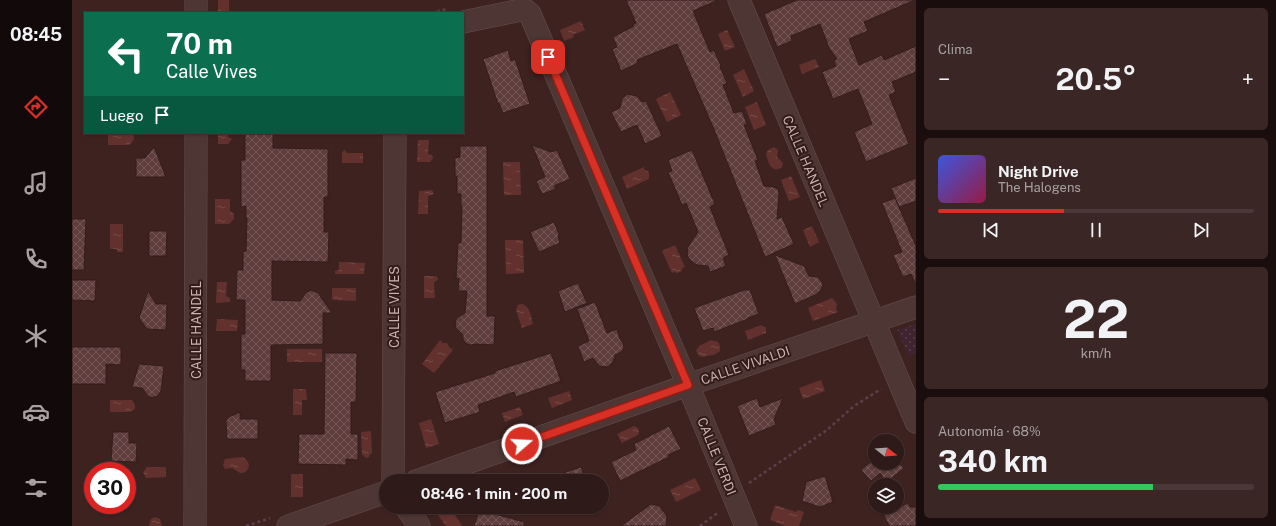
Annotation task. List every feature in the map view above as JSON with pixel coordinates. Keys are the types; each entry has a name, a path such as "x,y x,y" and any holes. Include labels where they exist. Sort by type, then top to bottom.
{"street":[{"path":"196,0 196,12"},
{"name":"CALLE HANDEL","path":"739,0 916,422"},
{"path":"464,22 521,10 525,10 529,13 688,385"},
{"name":"CALLE HANDEL","path":"195,526 196,134"},
{"name":"CALLE VIVES","path":"393,474 395,134"},
{"name":"CALLE VIVALDI","path":"436,474 688,385 916,307"},
{"name":"CALLE VERDI","path":"688,385 746,526"},
{"path":"282,521 379,494"},
{"path":"411,514 419,526"}],"path":[{"path":"745,486 827,430 854,406 886,385"},
{"path":"700,526 723,510"},
{"path":"246,526 282,521"}],"shaded area":[{"path":"916,324 916,352 909,357 897,330"}],"water":[{"path":"218,0 229,0 229,12 218,12"},
{"path":"581,21 585,30 564,41 560,30"},
{"path":"727,30 735,47 725,51 718,34"},
{"path":"815,59 819,67 802,74 799,65"},
{"path":"744,69 754,91 743,97 733,75"},
{"path":"670,92 681,115 667,122 656,99"},
{"path":"757,102 766,125 754,130 745,107"},
{"path":"108,134 132,134 134,138 129,145 108,145"},
{"path":"218,134 228,134 228,137 232,139 228,144 218,144"},
{"path":"418,140 429,140 428,154 432,155 433,158 430,162 417,162"},
{"path":"774,147 778,150 777,157 783,163 782,167 779,169 773,169 766,154 768,150"},
{"path":"344,150 347,153 363,153 363,163 342,163 342,153"},
{"path":"503,162 520,162 521,195 504,195"},
{"path":"644,167 644,169 649,172 649,179 627,189 622,177"},
{"path":"791,176 800,197 789,201 781,180"},
{"path":"432,190 434,194 428,196 428,214 418,214 419,191"},
{"path":"215,199 230,199 230,211 234,214 234,219 229,224 215,224"},
{"path":"110,224 123,224 123,252 117,252 117,249 110,249"},
{"path":"812,226 819,242 810,247 803,230"},
{"path":"505,240 523,240 524,273 506,274"},
{"path":"675,245 685,267 682,268 682,271 672,273 662,251"},
{"path":"339,262 365,263 364,274 335,274 335,271 339,270"},
{"path":"424,276 436,276 438,278 438,280 434,282 435,298 424,298"},
{"path":"217,282 227,282 226,296 230,298 230,302 216,303"},
{"path":"332,288 356,288 356,301 332,300"},
{"path":"832,298 837,304 836,310 838,312 813,321 808,308"},
{"path":"521,304 526,306 531,314 533,324 522,328 516,310 518,305"},
{"path":"217,319 238,320 237,331 216,331"},
{"path":"762,325 766,327 766,333 748,340 745,331"},
{"path":"440,340 443,343 447,343 453,350 434,373 422,364"},
{"path":"711,340 718,342 720,351 714,355 703,357 699,356 696,351 699,346"},
{"path":"287,349 322,349 322,362 287,362"},
{"path":"821,380 825,391 803,399 799,388"},
{"path":"293,389 306,389 307,400 302,400 302,415 293,415"},
{"path":"569,391 572,400 552,408 548,398"},
{"path":"110,400 132,400 135,405 135,409 129,412 110,412"},
{"path":"520,407 523,415 505,422 502,413"},
{"path":"431,419 439,444 426,448 419,423"},
{"path":"634,426 638,428 638,435 622,443 617,434"},
{"path":"371,431 372,454 366,458 362,455 361,432"},
{"path":"242,457 249,464 246,471 240,473 232,468 225,469 223,465 225,459"},
{"path":"146,467 166,467 166,477 146,478 143,472"},
{"path":"291,474 303,474 303,497 291,497"},
{"path":"695,478 701,490 676,502 670,490"},
{"path":"775,505 796,512 798,510 804,512 799,526 785,526 770,520"},
{"path":"454,514 462,525 446,526 438,515"},
{"path":"155,517 160,519 162,526 149,526 151,519"}],"building":[{"path":"626,0 718,0 693,11 710,52 714,50 721,66 720,67 727,83 723,85 734,113 742,111 747,124 744,125 758,160 755,161 764,186 778,189 777,219 782,217 794,244 765,257 713,127 677,44 637,60 638,63 621,71 612,49 617,47 613,37 634,26 633,24 636,23"},
{"path":"797,0 915,0 864,22 868,31 849,39 859,65 882,55 884,60 916,46 916,72 892,82 896,92 889,95 909,144 866,162 854,132 872,124 858,89 833,99 822,72 836,66 834,61 837,59 829,48 820,24 791,36 792,41 777,47 764,14"},
{"path":"508,50 511,61 515,59 530,104 503,113 499,103 498,104 483,59"},
{"path":"627,94 637,96 642,102 646,101 662,136 645,144 637,125 621,132 611,112 620,108 622,99"},
{"path":"245,134 273,134 273,148 328,149 328,197 324,197 324,232 329,232 328,262 272,261 272,300 300,301 306,293 311,290 318,293 332,313 323,313 323,344 271,345 271,381 245,381 245,370 241,370 241,334 245,334 245,300 236,300 237,270 243,270 243,252 246,251 246,206 241,207 241,160 245,160"},
{"path":"532,145 551,152 557,150 570,179 554,186 556,189 542,194 536,181 545,177"},
{"path":"460,146 487,146 487,316 495,316 494,345 467,344 463,340 463,335 456,328 455,323 457,318 465,313 467,291 458,291 459,278 456,279 458,243 461,243 462,206 461,194 457,194 455,158 460,157"},
{"path":"154,147 166,177 136,177 136,158 145,158"},
{"path":"692,150 715,204 710,207 729,255 723,258 726,266 710,272 708,266 697,265 689,259 687,254 688,247 698,232 686,203 682,205 668,172 672,171 668,160"},
{"path":"916,178 916,201 899,207 891,188"},
{"path":"895,198 916,246 916,285 911,274 903,277 893,255 902,252 882,203"},
{"path":"72,219 86,219 84,270 72,270"},
{"path":"554,222 559,234 558,237 560,243 539,252 530,232"},
{"path":"149,231 167,231 166,256 149,256"},
{"path":"775,255 804,266 809,276 818,277 823,284 821,290 817,294 795,304"},
{"path":"72,280 96,280 95,301 72,300"},
{"path":"578,283 587,303 565,312 558,291"},
{"path":"744,290 750,290 759,314 714,332 713,328 703,331 694,308"},
{"path":"148,291 156,304 167,304 166,330 147,329 139,318"},
{"path":"595,302 607,333 617,329 624,348 621,352 615,355 613,362 608,367 599,366 593,358 584,362 578,346 589,341 577,309"},
{"path":"72,347 121,347 121,365 106,364 106,384 72,384"},
{"path":"325,353 357,353 356,402 351,402 351,434 358,434 358,460 346,459 346,465 298,464 299,434 324,434"},
{"path":"551,353 561,381 516,397 514,392 478,405 480,412 445,423 435,392"},
{"path":"139,364 164,366 161,391 157,396 152,398 148,396 142,388 132,387"},
{"path":"757,398 760,407 783,398 774,419 776,425 749,436 737,406"},
{"path":"240,412 240,419 258,419 258,439 227,439 226,421 229,417"},
{"path":"669,426 681,449 668,455 669,457 620,481 611,462 636,450 634,444"},
{"path":"113,432 129,432 129,443 137,443 136,462 111,461"},
{"path":"868,464 868,470 902,470 892,478 884,478 880,473 874,478 868,478 861,470"},
{"path":"581,467 584,474 560,474"},
{"path":"825,476 833,502 820,507 802,501 806,482"},
{"path":"908,503 910,507 916,507 916,526 889,526 884,515 904,514 904,505"},
{"path":"651,504 659,506 667,516 666,526 621,526"},
{"path":"478,514 495,514 524,522 524,526 474,526"}],"route":[{"path":"522,444 688,385 548,57"}]}
